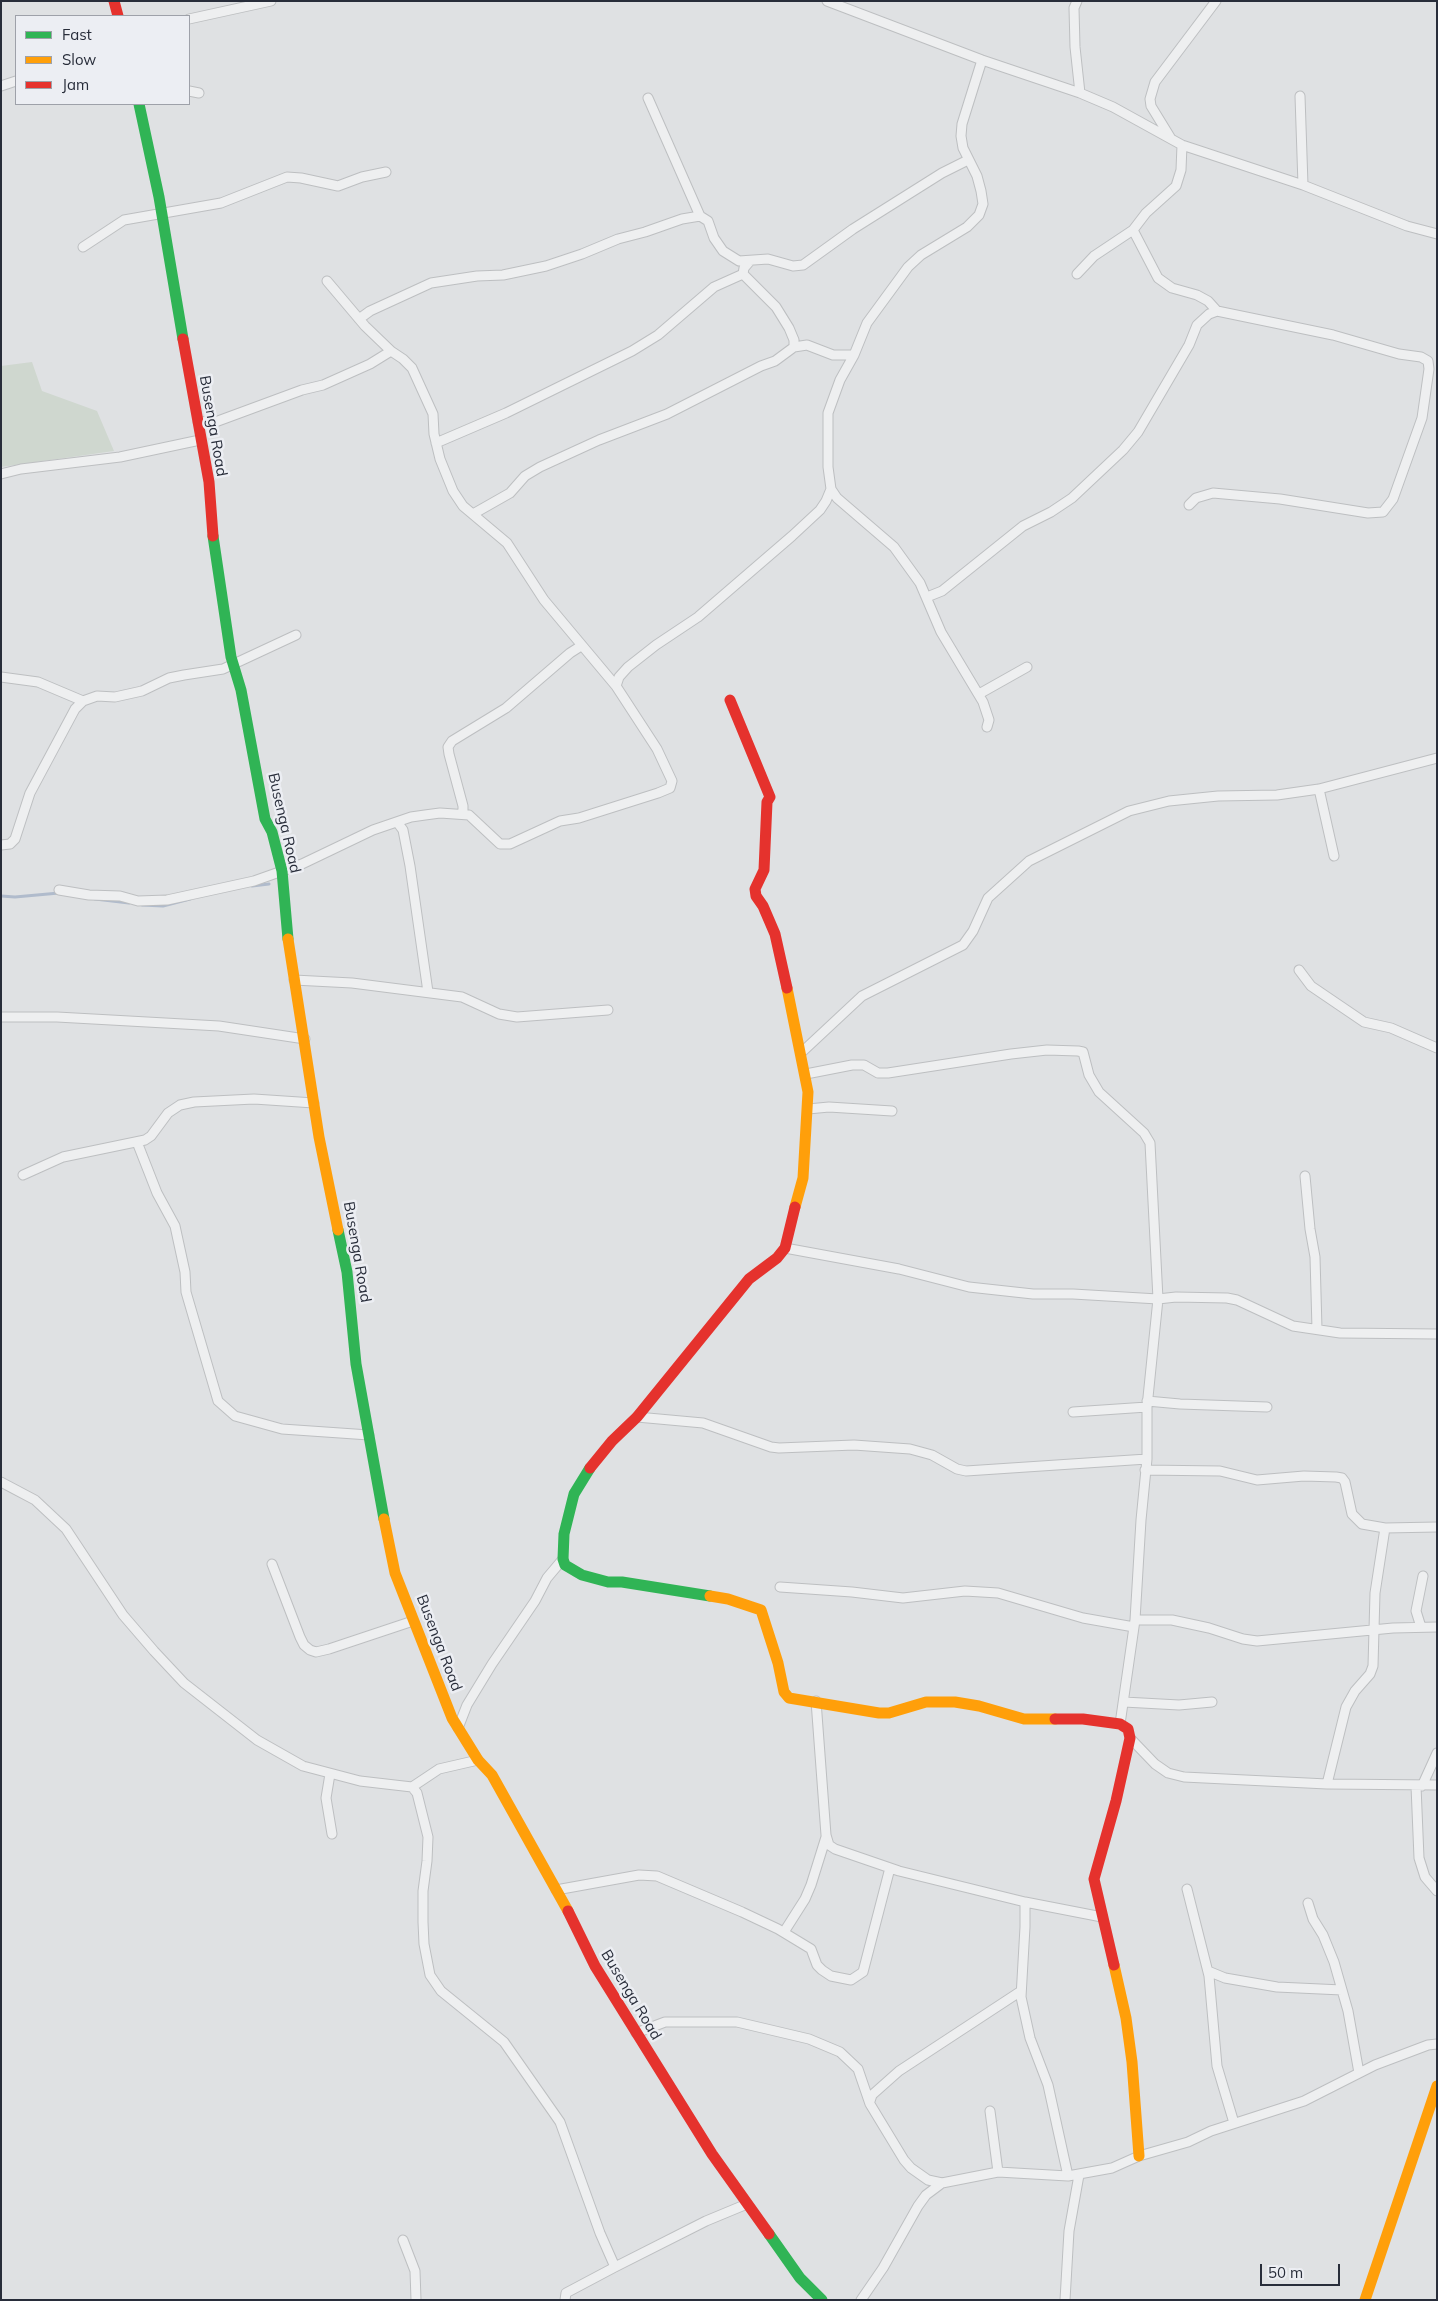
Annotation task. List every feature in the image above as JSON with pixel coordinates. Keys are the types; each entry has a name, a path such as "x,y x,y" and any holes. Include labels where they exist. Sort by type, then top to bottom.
{"street":[{"path":"114,1 118,15"},
{"path":"190,19 272,1"},
{"path":"827,1 982,60 1080,93 1114,107 1182,146 1303,185 1407,226 1437,234"},
{"path":"1077,1 1074,8 1075,46 1080,93"},
{"path":"1171,139 1151,106 1155,82 1216,1"},
{"path":"982,60 962,124 961,136 968,160 981,191 983,204 979,215 967,227 921,255 908,267 867,323 854,355 840,380 828,413 828,467 831,489 837,498 894,547 927,596 931,612 941,632 988,713 987,727"},
{"path":"1,86 15,81"},
{"path":"190,91 199,92"},
{"path":"1300,96 1303,185"},
{"path":"648,98 700,216 708,221 714,238 723,251 739,261 768,258 793,266 803,265 853,229 942,173 968,160"},
{"name":"Busenga Road","path":"139,105 162,214 200,440 209,482 214,551 233,663 241,690 265,819 272,832 282,871 289,950 305,1039 319,1138 347,1272 356,1364 390,1554 413,1621 452,1718 478,1760 492,1775 556,1890 595,1966 683,2112 800,2278 822,2300"},
{"path":"1078,274 1094,256 1133,230 1146,213 1176,186 1181,170 1182,146"},
{"path":"83,248 124,220 221,203 287,177 338,186 362,177 386,172"},
{"path":"359,320 370,311 431,283 477,276 503,275 539,267 582,254 618,239 682,219 700,216"},
{"path":"1133,230 1158,278 1172,288 1197,295 1208,301 1217,311"},
{"path":"743,274 744,268 750,261"},
{"path":"743,274 776,307 789,328 794,340 794,347"},
{"path":"436,443 506,413 632,351 684,314 714,287 743,274"},
{"path":"59,890 89,895 120,896 138,901 154,902 254,881 282,871 373,830 425,815 463,814 475,820 500,844 510,844 560,821 579,818 670,788 672,781 666,766 616,686 544,600 515,554 497,534 463,506 449,484 436,443 433,414 412,368 359,320 327,281"},
{"path":"927,596 942,591 1023,526 1051,512 1072,498 1123,450 1138,432 1189,345 1197,325 1209,314 1217,311 1333,335 1399,354 1432,360 1422,418 1394,499 1383,512 1368,513 1280,499 1213,493 1196,498 1189,506"},
{"path":"473,514 510,493 525,476 540,468 599,440 667,414 760,366 775,361 794,347 807,345 833,355 854,355"},
{"path":"198,422 218,421 302,390 323,385 370,364 391,351"},
{"path":"1,474 21,469 120,457 200,440"},
{"path":"616,686 628,667 656,645 698,617 792,536 820,510 831,489"},
{"path":"1,845 10,844 15,839 30,792 75,709 83,701 97,696 115,696 142,690 169,678 223,669 296,635"},
{"path":"463,814 464,806 448,754 448,747 452,741 506,708 570,653 581,646"},
{"path":"978,694 1027,667"},
{"path":"1,677 38,682 83,701"},
{"path":"730,700 770,797 767,802 764,870 755,889 775,934 806,1074 808,1109 803,1178 785,1248 777,1258 748,1279 637,1417 612,1441 583,1477 574,1494 564,1534 563,1559 565,1564 582,1576 608,1582 622,1582 728,1599 761,1610 778,1663 784,1692 789,1698 851,1710 879,1713 889,1713 926,1702 948,1701 979,1706 1024,1719 1083,1719 1120,1724 1128,1729 1130,1738 1116,1800 1095,1870 1096,1891 1126,2018 1134,2080 1139,2156"},
{"path":"802,1052 862,996 963,945 973,931 988,898 1033,858 1129,811 1146,806 1199,798 1277,795 1319,789 1437,758"},
{"path":"1319,789 1334,856"},
{"path":"397,822 403,830 410,866 428,992"},
{"path":"1299,970 1311,986 1364,1022 1391,1028 1437,1048"},
{"path":"294,980 352,982 462,997 499,1014 517,1017 608,1010"},
{"path":"1,1018 57,1017 219,1026 305,1039"},
{"path":"806,1074 852,1065 864,1065 878,1073 888,1073 1047,1050 1083,1052 1089,1074 1099,1092 1144,1133 1150,1143 1158,1299 1147,1404 1147,1459 1135,1624 1120,1724"},
{"path":"23,1175 63,1157 137,1142 151,1136 168,1113 180,1105 194,1102 254,1099 314,1103"},
{"path":"808,1109 892,1111"},
{"path":"137,1142 157,1193 175,1226 185,1272 186,1292 218,1401 235,1416 282,1429 369,1435"},
{"path":"1305,1176 1310,1229 1315,1257 1317,1329"},
{"path":"785,1248 899,1269 969,1287 1034,1294 1073,1294 1158,1299 1176,1297 1232,1299 1293,1326 1340,1333 1437,1334"},
{"path":"1073,1412 1147,1404 1267,1407"},
{"path":"637,1417 703,1423 770,1447 854,1445 910,1450 932,1454 957,1469 966,1471 1147,1459"},
{"path":"1145,1470 1220,1471 1257,1480 1304,1476 1342,1478 1345,1482 1352,1514 1356,1521 1362,1524 1385,1528 1437,1527"},
{"path":"1,1482 35,1500 66,1529 123,1615 184,1683 257,1740 287,1759 330,1774 377,1784 412,1787 439,1770 478,1760"},
{"path":"1327,1784 1346,1707 1355,1690 1372,1670 1375,1593 1385,1528"},
{"path":"458,1728 467,1706 488,1670 536,1601 547,1578 563,1559"},
{"path":"272,1564 300,1637 304,1645 310,1650 316,1652 329,1649 392,1626 413,1621"},
{"path":"1421,1627 1416,1611 1423,1576"},
{"path":"780,1587 903,1598 965,1590 988,1592 1083,1618 1135,1624 1172,1620 1257,1641 1373,1630 1437,1627"},
{"path":"816,1702 826,1835 829,1846 835,1850 890,1868 1025,1902 1102,1917"},
{"path":"1124,1702 1179,1705 1212,1702"},
{"path":"1130,1738 1155,1764 1168,1773 1184,1777 1327,1784 1437,1785"},
{"path":"1437,1753 1419,1786 1419,1858 1425,1877 1437,1891"},
{"path":"330,1774 326,1798 332,1834"},
{"path":"412,1787 421,1802 428,1837 423,1891 423,1922 424,1944 430,1975 441,1991 504,2042 560,2122 600,2233 615,2267"},
{"path":"784,1932 805,1899 826,1835"},
{"path":"556,1890 639,1876 657,1876 784,1932 811,1949 817,1965 822,1970 844,1980 857,1978 863,1972 869,1955 890,1868"},
{"path":"1188,1889 1208,1971 1214,2017 1217,2066 1234,2123"},
{"path":"1025,1902 1025,1936 1021,1991 1030,2038 1048,2085 1068,2176"},
{"path":"1308,1903 1313,1919 1334,1962 1348,2011 1359,2073"},
{"path":"1208,1971 1225,1978 1277,1987 1342,1990"},
{"path":"870,2102 872,2095 899,2071 1021,1991"},
{"path":"636,2033 665,2022 708,2021 756,2026 809,2039 840,2052 852,2061 864,2082 870,2102 904,2160 911,2168 928,2180 942,2183 998,2172 1079,2176 1124,2164 1139,2156 1188,2142 1234,2123 1304,2101 1359,2073 1428,2045 1437,2044"},
{"path":"1365,2300 1437,2086"},
{"path":"990,2111 998,2172"},
{"path":"1066,2300 1069,2231 1079,2176"},
{"path":"861,2300 883,2268 918,2206 926,2195 942,2183"},
{"path":"564,2300 566,2293 615,2267 706,2221 747,2204"},
{"path":"404,2240 415,2271 416,2300"}],"shaded area":[{"path":"32,362 42,391 97,411 114,451 1,467 1,366"}],"waterway":[{"path":"252,886 269,884"},
{"path":"1,896 15,897 59,893"},
{"path":"95,899 129,903"},
{"path":"142,905 163,906 190,899"}],"traffic: fast":[{"path":"139,105 159,197 183,339"},
{"path":"213,536 231,657 241,690 265,819 272,832 282,871 288,939"},
{"path":"338,1230 347,1272 356,1364 384,1519"},
{"path":"590,1468 574,1494 564,1534 563,1559 565,1565 582,1575 608,1582 622,1582 710,1596"},
{"path":"769,2234 800,2278 822,2300"}],"traffic: slow":[{"path":"288,939 319,1137 338,1230"},
{"path":"787,988 808,1092 803,1178 795,1207"},
{"path":"384,1519 395,1573 452,1718 478,1760 492,1775 568,1911"},
{"path":"710,1596 728,1599 761,1610 778,1663 784,1692 789,1698 879,1713 889,1713 926,1702 955,1702 979,1706 1024,1719 1055,1719"},
{"path":"1114,1965 1126,2018 1132,2062 1139,2156"},
{"path":"1365,2300 1437,2086"}],"traffic: jam":[{"path":"114,1 118,15"},
{"path":"183,339 209,482 213,536"},
{"path":"730,700 770,797 767,802 764,870 755,889 756,896 763,906 775,934 787,988"},
{"path":"590,1468 612,1441 637,1417 749,1279 777,1258 785,1248 795,1207"},
{"path":"1055,1719 1083,1719 1120,1724 1128,1729 1130,1738 1116,1801 1094,1879 1114,1965"},
{"path":"568,1911 595,1966 712,2154 769,2234"}]}
